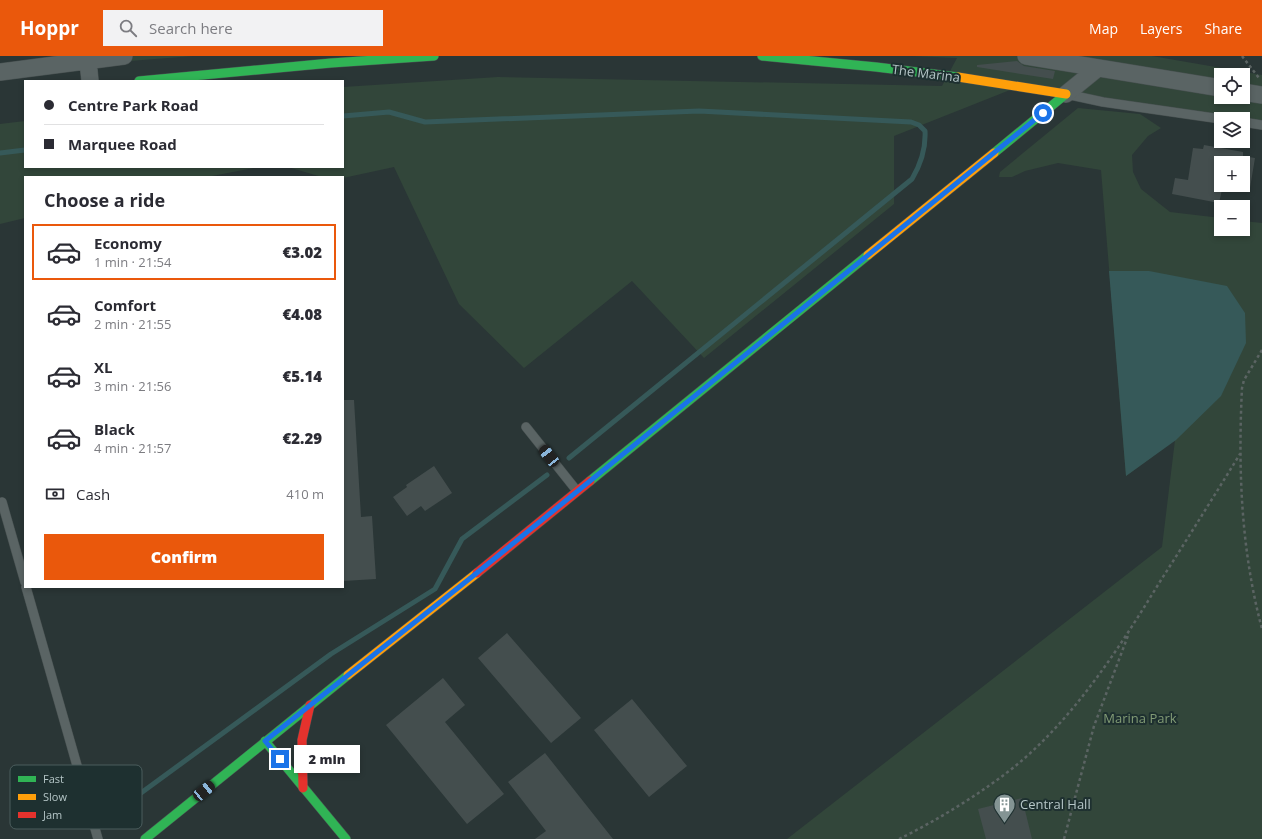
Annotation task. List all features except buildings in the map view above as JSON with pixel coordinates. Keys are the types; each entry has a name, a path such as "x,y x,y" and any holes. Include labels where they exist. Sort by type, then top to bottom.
{"street":[{"path":"0,72 124,56"},
{"path":"150,80 323,64 434,56"},
{"name":"The Marina","path":"762,56 853,63 953,76 1066,94"},
{"path":"1026,56 1214,87"},
{"path":"88,61 90,80"},
{"path":"145,839 1098,68"},
{"path":"1250,93 1262,94"},
{"path":"303,788 302,740 310,705"},
{"path":"265,741 346,839"}],"lane":[{"path":"1066,94 1103,102 1214,118"},
{"path":"1250,123 1262,125"},
{"path":"526,427 577,491"},
{"path":"2,502 24,579"},
{"path":"26,588 77,765"},
{"path":"95,829 98,839"}],"path":[{"path":"1242,56 1262,82"},
{"path":"1262,350 1244,380 1242,388 1240,454 1242,519 1247,556 1262,629"},
{"path":"899,839 973,796 1019,763 1051,731 1085,691 1130,631 1240,454"},
{"path":"1064,839 1094,726 1130,631"}],"green space":[{"path":"53,56 193,56 67,66"},
{"path":"911,56 1152,56 1221,68 1214,68 1214,104 1250,104 1250,73 1262,75 1262,122 1250,120 1250,112 1214,112 1214,115 1096,99 1010,90 894,136 894,204 704,358 632,281 524,368 459,304 394,167 344,178 344,176 319,176 291,168 344,168 344,87 498,77 942,86 957,58"},
{"name":"Marina Park","path":"1078,108 1140,114 1161,128 1148,136 1132,155 1133,172 1141,189 1170,212 1214,217 1214,236 1250,236 1250,222 1262,223 1262,839 787,839 1162,547 1175,440 1126,476 1101,170 1058,163 1025,171 1012,177 999,177 1000,172"},
{"path":"24,121 24,168 254,168 212,176 24,176 24,218 0,224 0,124"}],"water":[{"path":"1109,271 1149,271 1227,286 1245,313 1246,343 1221,396 1176,440 1126,476"}],"waterway":[{"path":"344,116 389,112 425,122 699,111 911,122 919,125 925,131 925,144 922,156 912,179 569,458"},
{"path":"0,153 24,150"},
{"path":"142,792 331,654 435,589 462,539 547,475"}],"traffic: fast":[{"path":"150,80 331,63 434,56"},
{"path":"762,56 876,67 958,77"},
{"path":"994,153 1066,94"},
{"path":"590,481 868,255"},
{"path":"145,839 348,675"},
{"path":"265,741 346,839"}],"traffic: slow":[{"path":"958,77 1066,94"},
{"path":"868,255 994,153"},
{"path":"348,675 477,573"}],"traffic: jam":[{"path":"477,573 590,481"},
{"path":"303,788 302,740 310,705"}],"place":[{"name":"Central Hall","path":"1005,824"}],"route":[{"path":"280,759 265,741 473,576 1043,113"}]}
